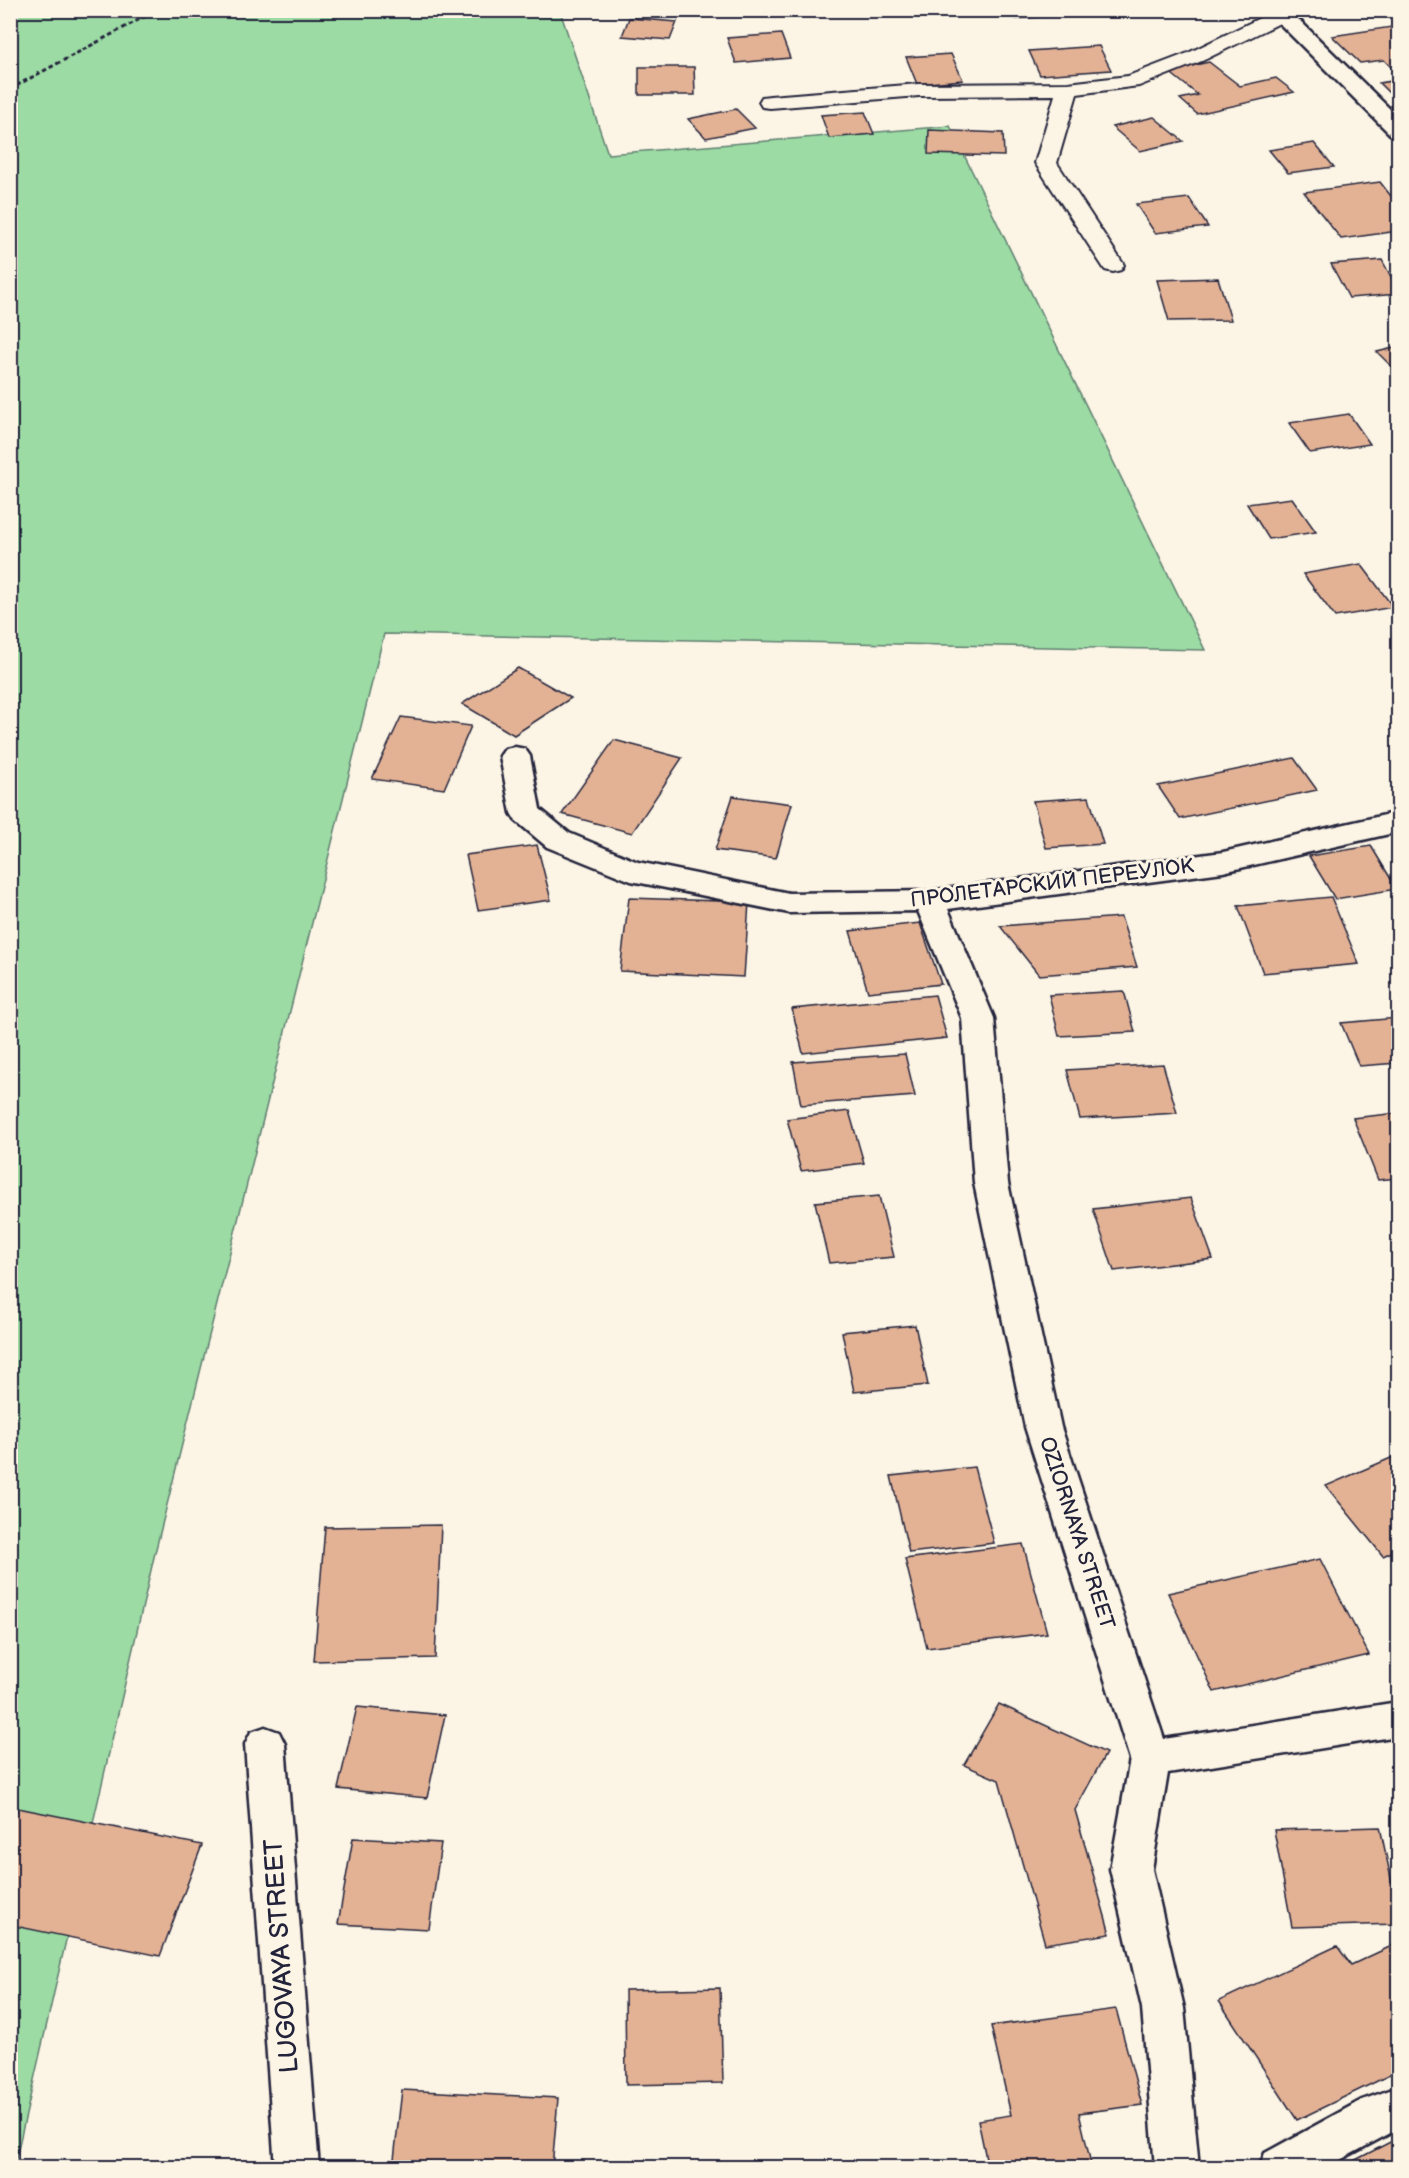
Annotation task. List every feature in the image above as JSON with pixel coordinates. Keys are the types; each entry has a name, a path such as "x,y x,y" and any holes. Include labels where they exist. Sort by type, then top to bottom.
{"street":[{"path":"1279,13 1398,129"},
{"name":"ПРОЛЕТАРСКИЙ ПЕРЕУЛОК","path":"515,756 526,813 558,840 631,871 789,903 930,901 1223,862 1398,822"},
{"name":"OZIORNAYA STREET","path":"930,901 978,1018 991,1183 1043,1427 1150,1759 1131,1869 1162,2008 1177,2168"},
{"path":"1150,1759 1398,1719"},
{"name":"LUGOVAYA STREET","path":"266,1744 297,2168"},
{"path":"1281,2168 1378,2115 1398,2108"}],"lane":[{"path":"770,102 919,90 1068,89 1132,82 1195,57 1279,13"},
{"path":"1068,89 1046,164 1113,264"}],"path":[{"path":"10,89 157,10"}],"green space":[{"path":"11,11 560,11 608,154 950,126 1205,650 384,634 154,1557 14,2167 11,2168"}],"building":[{"path":"1011,10 1066,10 1068,14 1016,19"},
{"path":"629,18 677,22 670,40 622,36"},
{"path":"1398,26 1398,74 1384,60 1360,63 1332,36"},
{"path":"781,34 790,58 736,63 727,38"},
{"path":"1099,46 1111,70 1040,75 1029,51"},
{"path":"951,54 963,80 917,84 906,57"},
{"path":"1209,62 1240,86 1276,78 1294,92 1197,114 1180,99 1198,95 1168,71"},
{"path":"639,67 694,67 695,95 639,95"},
{"path":"1398,80 1398,102 1379,83"},
{"path":"736,109 755,128 706,138 688,119"},
{"path":"865,112 874,134 829,138 821,115"},
{"path":"1154,117 1183,141 1140,151 1112,127"},
{"path":"929,130 1003,133 1004,156 928,154"},
{"path":"1314,143 1334,167 1288,173 1269,150"},
{"path":"1380,182 1398,205 1398,231 1341,239 1304,192"},
{"path":"1189,198 1208,227 1155,233 1136,204"},
{"path":"1382,260 1398,294 1349,298 1331,264"},
{"path":"1218,278 1231,320 1169,321 1157,280"},
{"path":"1398,347 1398,373 1377,352"},
{"path":"1349,414 1370,444 1310,453 1289,423"},
{"path":"1292,498 1316,532 1269,539 1247,504"},
{"path":"1361,564 1393,607 1335,617 1303,574"},
{"path":"518,668 571,698 514,735 462,704"},
{"path":"401,717 471,726 444,789 372,779"},
{"path":"614,740 682,758 632,833 562,814"},
{"path":"1294,758 1317,790 1180,819 1158,786"},
{"path":"733,796 792,804 776,858 715,850"},
{"path":"1089,797 1103,844 1046,848 1033,801"},
{"path":"537,845 551,900 478,910 466,855"},
{"path":"1371,846 1397,889 1335,899 1309,856"},
{"path":"1331,897 1359,964 1263,973 1238,906"},
{"path":"629,898 749,902 744,977 620,971"},
{"path":"1121,917 1137,967 1039,975 1000,926"},
{"path":"920,923 941,984 868,992 850,931"},
{"path":"1124,991 1135,1032 1059,1036 1049,995"},
{"path":"935,995 947,1038 803,1053 792,1009"},
{"path":"1398,1018 1398,1063 1359,1066 1341,1023"},
{"path":"905,1054 915,1096 801,1105 793,1062"},
{"path":"1163,1064 1177,1113 1080,1119 1067,1070"},
{"path":"849,1111 864,1163 801,1171 787,1119"},
{"path":"1398,1113 1398,1178 1378,1180 1353,1118"},
{"path":"879,1196 894,1257 829,1263 815,1202"},
{"path":"1191,1198 1213,1259 1114,1271 1093,1209"},
{"path":"915,1325 928,1385 854,1392 842,1332"},
{"path":"1398,1455 1398,1549 1383,1556 1326,1486"},
{"path":"974,1467 994,1543 909,1553 891,1476"},
{"path":"441,1525 435,1658 314,1661 325,1527"},
{"path":"1023,1544 1047,1633 927,1648 905,1559"},
{"path":"1320,1559 1369,1655 1214,1692 1168,1593"},
{"path":"999,1704 1106,1753 1075,1810 1110,1934 1045,1944 999,1780 964,1765"},
{"path":"357,1707 445,1715 427,1798 338,1789"},
{"path":"18,1808 202,1845 160,1956 10,1925 10,1826"},
{"path":"1380,1827 1398,1911 1398,1924 1292,1927 1274,1830"},
{"path":"353,1838 441,1843 429,1929 338,1924"},
{"path":"1398,1943 1398,2071 1297,2120 1219,2001 1337,1946 1351,1965"},
{"path":"720,1988 723,2083 626,2085 625,1990"},
{"path":"1116,2009 1142,2105 1079,2113 1092,2168 988,2168 978,2120 1011,2115 991,2026"},
{"path":"402,2090 558,2098 552,2168 393,2168"},
{"path":"1398,2138 1398,2168 1340,2168"}]}
